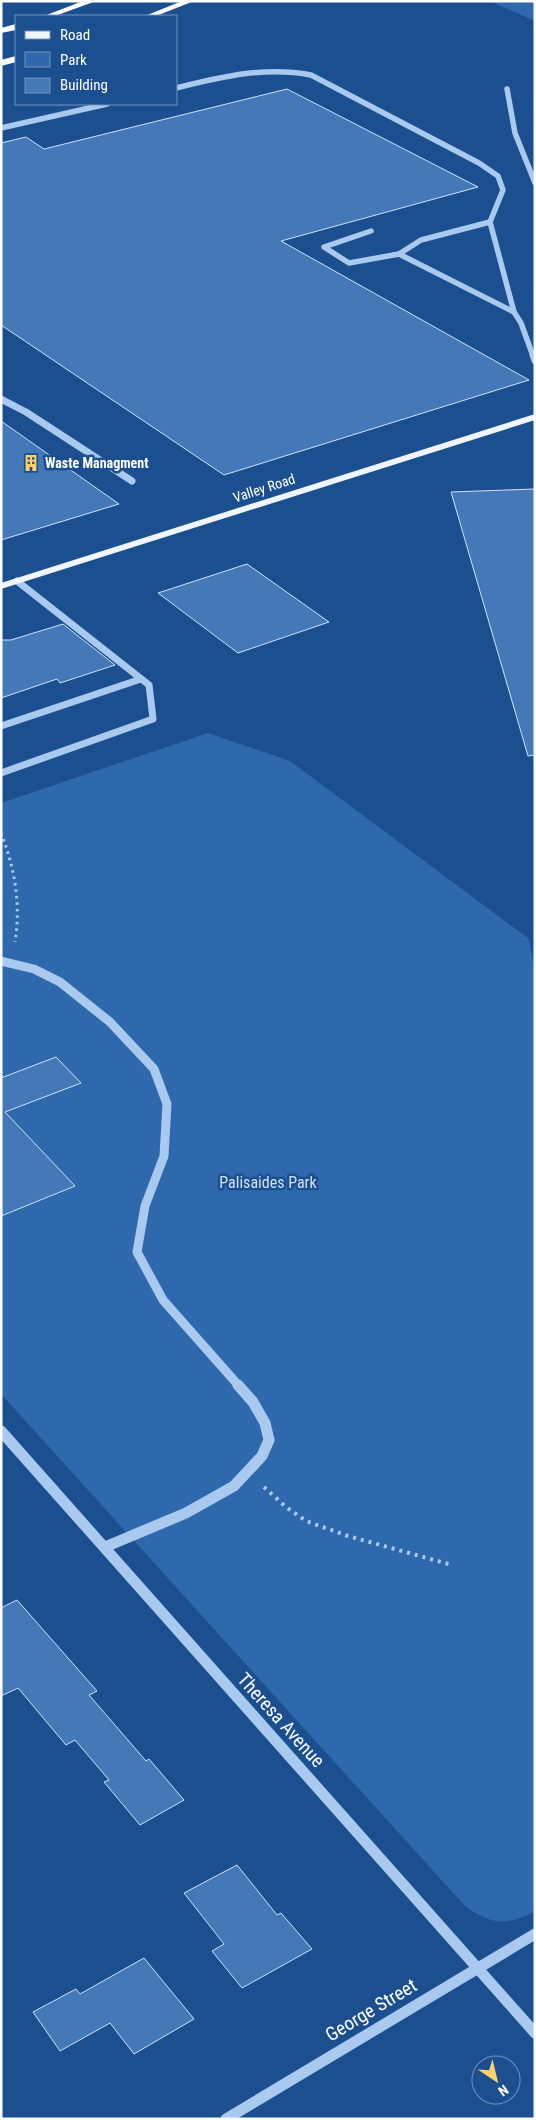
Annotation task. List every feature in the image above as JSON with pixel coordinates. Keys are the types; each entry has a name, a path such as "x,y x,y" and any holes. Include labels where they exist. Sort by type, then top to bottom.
{"highway":[{"path":"51,15 92,1"},
{"path":"152,15 190,1"},
{"path":"1,32 15,26"},
{"path":"1,63 15,59"}],"main road":[{"name":"Valley Road","path":"1,586 535,417"}],"street":[{"path":"506,88 516,133 535,183"},
{"path":"1,128 102,105"},
{"path":"371,231 324,246 349,263 400,254 421,240 490,222"},
{"path":"400,254 514,312"},
{"path":"1,399 26,412 132,481"},
{"path":"1,726 141,679"},
{"path":"1,961 34,969 60,982 110,1022 154,1069 167,1104 164,1156 145,1206 138,1252 163,1300 253,1402 265,1423 269,1440 262,1456 234,1486 186,1513 105,1548"},
{"name":"Theresa Avenue","path":"1,1431 535,2033"},
{"name":"George Street","path":"226,2119 535,1934"}],"lane":[{"path":"178,88 254,71 291,70 311,75 479,163 498,176 503,190 490,222 514,312 521,323 535,360"},
{"path":"1,773 154,720 149,686 17,581"}],"path":[{"path":"1,833 10,854 19,907 14,946"},
{"path":"247,1472 286,1507 306,1521 348,1536 452,1564"}],"green space":[{"path":"490,1 535,1 535,21"},
{"name":"Palisaides Park","path":"208,733 290,761 529,939 535,971 535,1911 516,1920 491,1920 465,1906 1,1394 1,803"}],"building":[{"path":"287,89 478,187 281,241 529,380 224,475 1,325 1,143 26,137 44,149"},
{"name":"Waste Managment","path":"1,421 119,504 1,540"},
{"path":"535,489 535,755 528,756 451,492"},
{"path":"247,564 329,622 238,653 158,593"},
{"path":"63,624 115,665 60,683 57,679 1,698 1,640 11,640"},
{"path":"56,1057 81,1083 5,1112 75,1186 1,1216 1,1078"},
{"path":"17,1600 97,1691 89,1695 146,1761 149,1759 184,1800 140,1825 104,1782 109,1780 75,1740 66,1745 18,1688 1,1696 1,1608"},
{"path":"237,1865 277,1915 281,1913 312,1949 242,1988 212,1951 224,1944 184,1893"},
{"path":"144,1958 194,2019 134,2054 110,2023 60,2051 33,2012 76,1989 80,1994"}],"place":[{"name":"Waste Managment","path":"31,463"}]}
